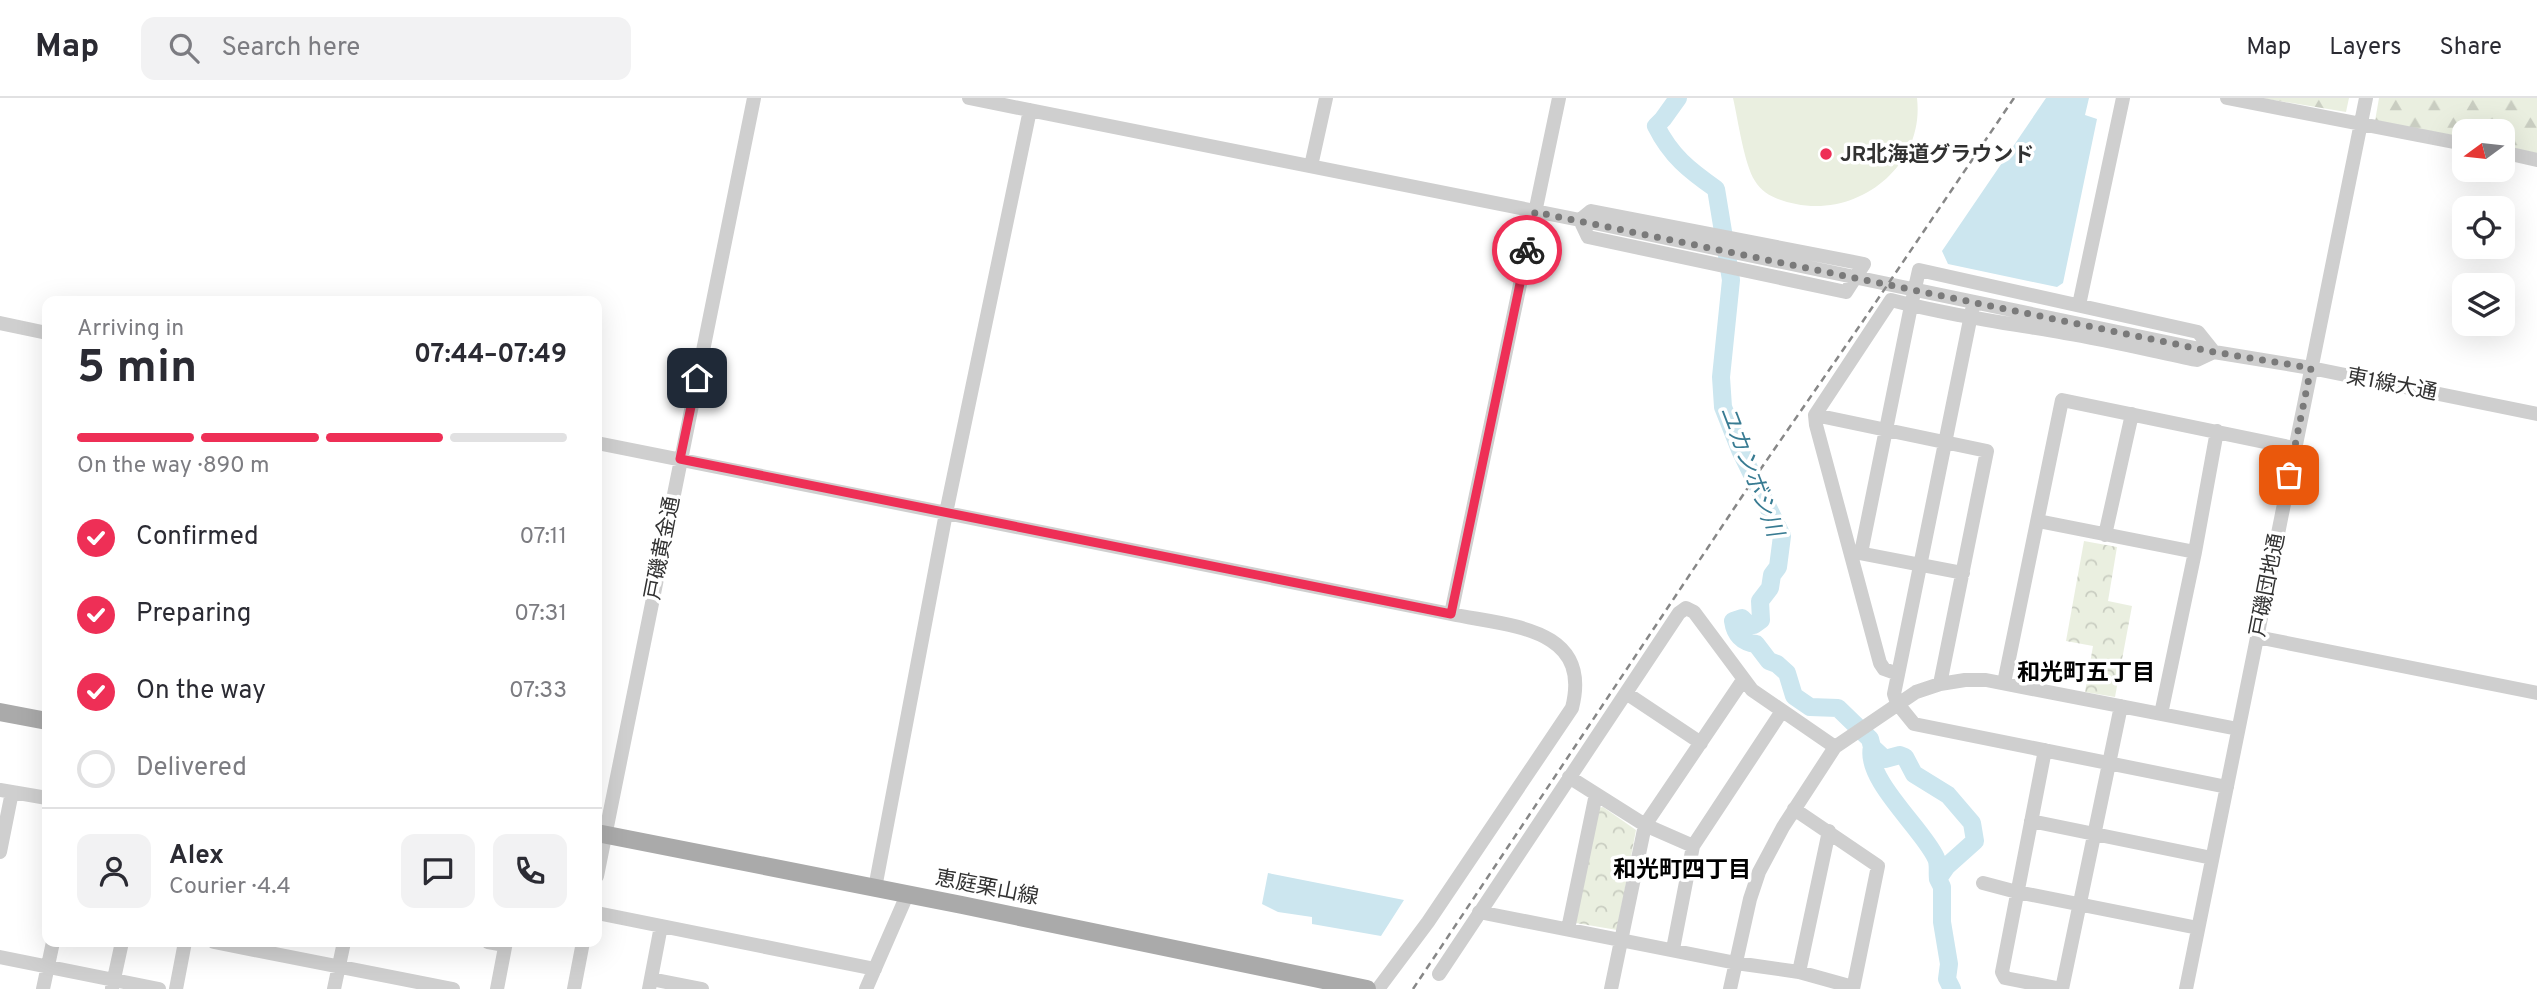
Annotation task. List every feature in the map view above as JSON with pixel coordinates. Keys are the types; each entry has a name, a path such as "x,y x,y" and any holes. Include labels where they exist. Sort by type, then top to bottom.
{"main road":[{"path":"0,712 42,720"},
{"name":"恵庭栗山線","path":"602,834 1358,987"}],"street":[{"name":"戸磯黄金通","path":"602,829 754,98"},
{"name":"東1線大通","path":"969,98 1580,220 2177,342 2214,352 2311,368 2537,414"},
{"path":"1311,166 1326,98"},
{"path":"1451,614 1559,98"},
{"path":"2079,305 2123,98"},
{"path":"2227,98 2452,142"},
{"name":"戸磯団地通","path":"2186,989 2366,98"},
{"path":"876,888 946,513 1030,110"},
{"path":"2515,155 2537,160"},
{"path":"1591,211 1864,264 1846,292 1588,237 1580,220 1591,211"},
{"path":"1855,553 1886,429 1911,306 1919,270 2198,332 2214,352 2197,360 2068,333 1911,306 1891,300 1815,415 1855,553 1880,663 1884,669 1898,674"},
{"path":"1979,283 1894,694 1897,703 1914,724 2227,787"},
{"path":"0,323 42,332"},
{"path":"2004,683 2063,400 2294,448"},
{"path":"2105,535 2132,414"},
{"path":"1815,415 1987,451 1940,684"},
{"path":"2161,715 2217,431"},
{"path":"602,444 1451,614 1542,634 1557,643 1567,653 1576,680 1572,708 1428,922 1378,989"},
{"path":"2038,521 2195,552"},
{"path":"1855,553 1963,573"},
{"path":"1439,974 1679,613 1686,608 1694,612 1752,690 1835,747"},
{"path":"2257,637 2537,693"},
{"path":"1611,989 1645,825 1743,680"},
{"path":"1730,989 1750,899 1759,872 1794,809 1835,747 1916,692 1965,680 2004,683 2238,729"},
{"path":"1626,693 1701,743"},
{"path":"2045,750 2002,972 2005,978 2062,989 2121,706"},
{"path":"1673,949 1693,846 1782,711"},
{"path":"1569,777 1645,825 1693,846"},
{"path":"0,852 6,791 42,798"},
{"path":"1569,929 1596,794"},
{"path":"1479,912 1735,963 1799,972 1853,988 1878,866 1794,809"},
{"path":"2031,821 2212,858"},
{"path":"1799,972 1829,831"},
{"path":"1983,883 2199,928"},
{"path":"866,989 907,895"},
{"path":"602,914 875,969"},
{"path":"661,926 650,984 702,989"},
{"path":"43,989 52,947"},
{"path":"113,985 121,947"},
{"path":"176,989 185,947"},
{"path":"241,947 453,989"},
{"path":"334,989 343,947"},
{"path":"497,989 505,947"},
{"path":"574,989 582,947"},
{"path":"0,957 113,985 159,989"}],"green space":[{"name":"JR北海道グラウンド","path":"1733,98 1917,98 1917,123 1910,145 1899,165 1883,181 1864,194 1843,202 1820,206 1796,204 1772,197 1755,181 1745,153"},
{"path":"2261,98 2349,98 2346,112"},
{"path":"2379,98 2537,98 2537,155 2515,150 2515,119 2452,119 2452,137 2375,121"},
{"path":"2084,541 2117,547 2108,601 2132,606 2115,697 2085,692 2093,646 2066,641"},
{"path":"1603,807 1636,830 1617,930 1576,923 1597,808"}],"water":[{"path":"2046,98 2089,98 2085,115 2097,119 2063,283 2057,287 1948,264 1942,251"},
{"path":"1268,873 1404,900 1381,936 1312,924 1312,917 1278,912 1262,904"}],"waterway":[{"name":"ユカンボシ川","path":"1678,98 1656,126 1681,162 1716,189 1731,280 1721,377 1723,407 1740,450 1782,536 1778,567 1772,575 1770,588 1760,601 1761,620 1754,625 1748,624 1742,618 1733,621 1734,626 1740,637 1746,642 1756,644 1769,661 1787,673 1794,696 1810,707 1838,708 1870,739 1872,747 1885,759 1900,755 1905,757 1914,774 1948,795 1972,823 1975,841 1947,866 1938,879 1942,887 1942,922 1949,964 1947,979 1952,989"},
{"path":"1872,747 1872,760 1877,774 1885,789 1929,846 1937,860 1938,879"}],"railway":[{"path":"1413,989 1751,483 2014,98"}],"way so far":[{"path":"1527,250 1535,212 2177,342 2214,352 2311,368 2289,475"}],"place":[{"name":"JR北海道グラウンド","path":"1826,154"}],"district":[{"name":"和光町五丁目","path":"2086,672"},
{"name":"和光町四丁目","path":"1682,869"}],"route":[{"path":"697,378 680,459 1451,614 1527,250"}]}
